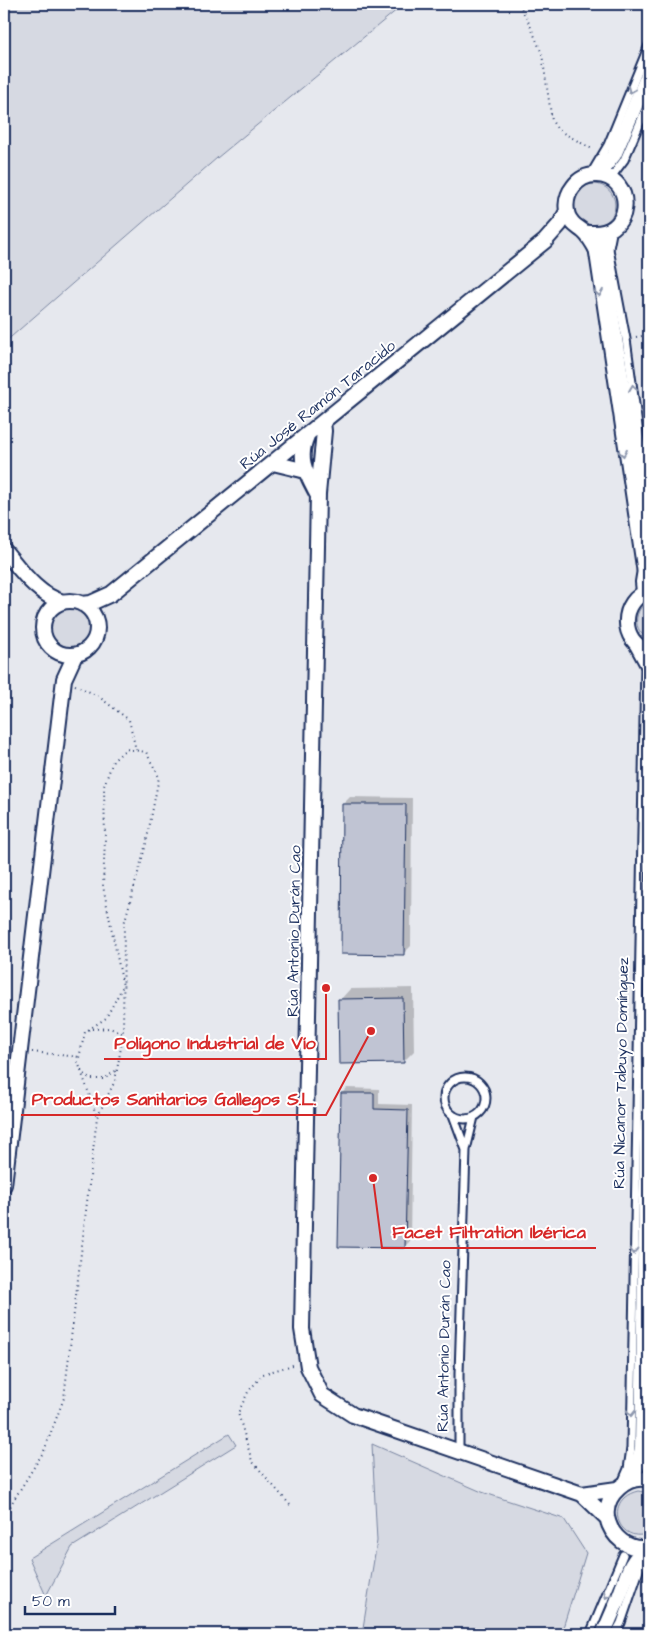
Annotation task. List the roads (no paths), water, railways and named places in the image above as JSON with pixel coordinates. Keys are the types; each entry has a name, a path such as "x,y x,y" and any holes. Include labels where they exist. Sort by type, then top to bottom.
{"street":[{"path":"592,176 608,155 649,73"},
{"path":"608,155 613,178 621,191 625,207 622,217 608,235 603,261 648,552 646,588 631,604 626,621 632,638 645,656"},
{"path":"603,261 581,230 571,221 566,201 570,190 577,182 592,176 613,178"},
{"name":"Rúa José Ramón Taracido","path":"82,604 91,603 111,594 307,436 545,241 560,224 567,210"},
{"path":"581,230 608,235"},
{"name":"Rúa José Ramón Taracido","path":"545,241 581,230"},
{"name":"Rúa Antonio Durán Cao","path":"312,470 324,431 323,422"},
{"name":"Rúa Antonio Durán Cao","path":"307,436 318,494 302,1329 308,1367 322,1395 353,1415 582,1494 607,1518 612,1531 620,1540 627,1572"},
{"path":"273,463 312,470"},
{"path":"4,550 37,588 47,608 43,630 45,638 55,651 64,679"},
{"path":"37,588 56,600 82,604 94,614 97,630 95,639 90,646 83,652 75,655 61,654 55,651"},
{"name":"Rúa José Ramón Taracido","path":"96,622 111,594"},
{"path":"47,614 63,602"},
{"path":"4,1186 64,679 75,655"},
{"name":"Rúa Nicanor Tabuyo Domínguez","path":"649,1006 642,1449 649,1470"},
{"name":"Rúa Nicanor Tabuyo Domínguez","path":"624,1485 642,1449"},
{"name":"Rúa Antonio Durán Cao","path":"582,1494 624,1485 649,1470"},
{"path":"607,1518 608,1503 624,1485"},
{"path":"620,1540 632,1547 648,1549"},
{"path":"603,1634 621,1592 627,1572 639,1554 648,1549"}],"lane":[{"path":"608,155 649,45"},
{"path":"613,178 624,160 649,102"},
{"path":"608,235 626,339 649,506"},
{"path":"592,244 646,588"},
{"name":"Rúa Nicanor Tabuyo Domínguez","path":"624,1485 630,1448 645,656"},
{"path":"453,1115 461,1120 474,1117 483,1110 486,1096 484,1088 478,1081 469,1077 459,1077 453,1080 445,1090 445,1104 453,1115 466,1150"},
{"path":"466,1150 474,1117"},
{"name":"Rúa Antonio Durán Cao","path":"459,1452 459,1374 466,1150"},
{"path":"615,1634 621,1623 648,1549"},
{"path":"590,1634 623,1555"}],"place":[{"name":"Polígono Industrial de Vío","path":"326,988"},
{"name":"Productos Sanitarios Gallegos S.L.","path":"371,1031"},
{"name":"Facet Filtration Ibérica","path":"373,1178"}]}
